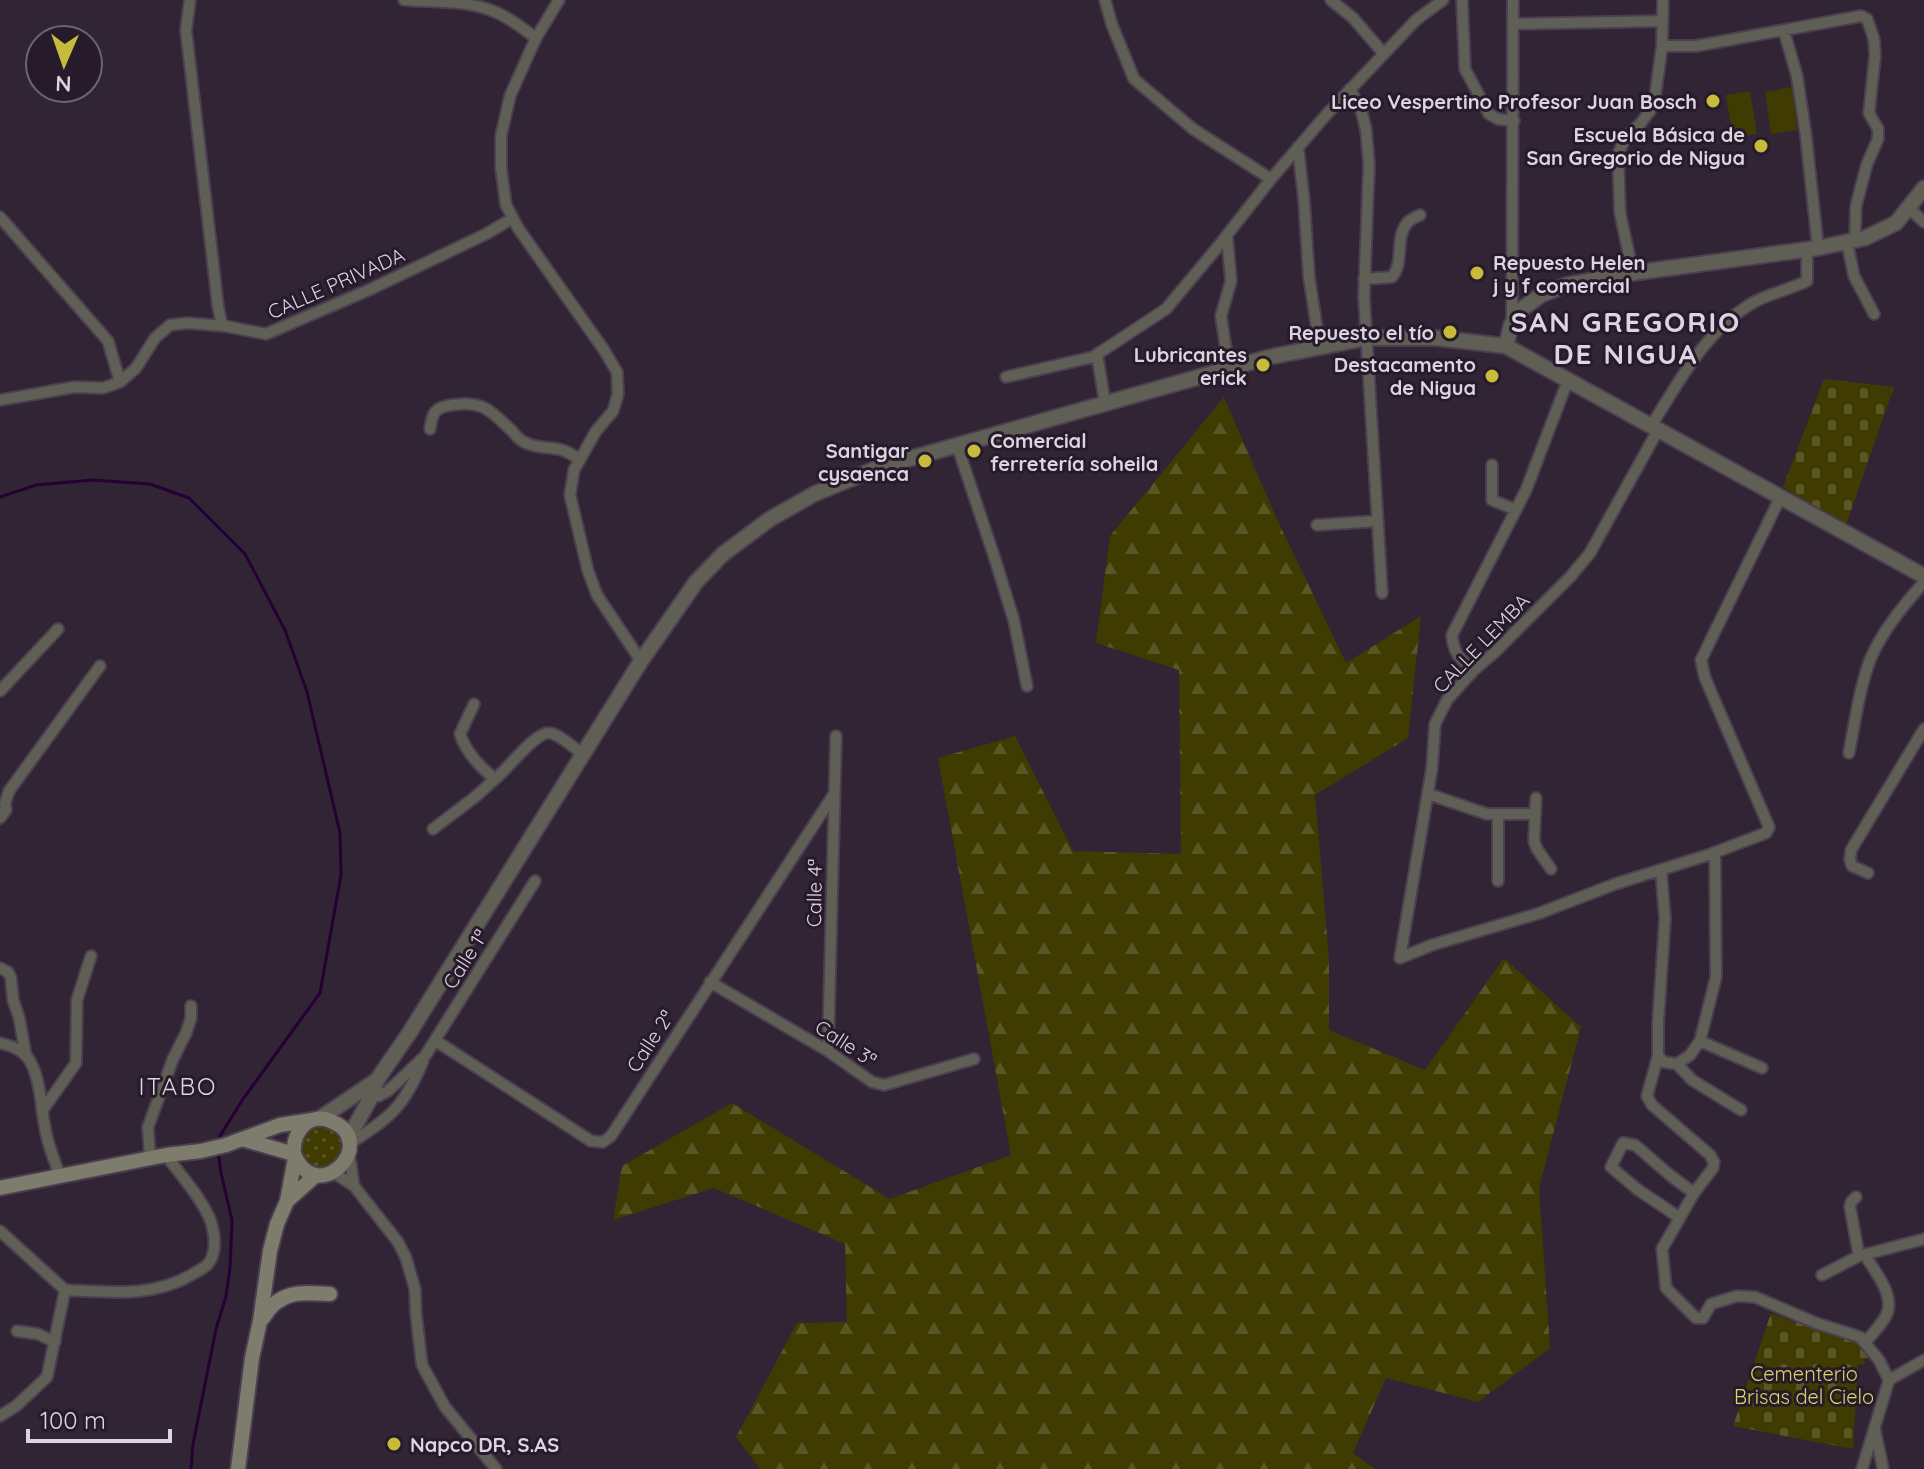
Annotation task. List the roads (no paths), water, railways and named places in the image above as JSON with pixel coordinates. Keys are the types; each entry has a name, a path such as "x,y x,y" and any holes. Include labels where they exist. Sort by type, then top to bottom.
{"main road":[{"path":"0,1188 166,1155 201,1151 280,1125 315,1120 326,1119 340,1126 349,1145 342,1166 333,1172 316,1175 300,1166 294,1156 242,1139"},
{"path":"238,1469 252,1358 273,1240 287,1201 293,1144 303,1126 315,1120"},
{"path":"287,1201 316,1175"},
{"path":"260,1321 269,1307 282,1298 296,1293 330,1294"}],"street":[{"path":"190,0 186,30 222,326"},
{"path":"404,0 464,3 491,10 536,38"},
{"path":"559,0 536,38 510,96 501,136 501,168 506,205 518,228 617,372 618,394 613,411 596,431 574,470 570,495 588,571 597,595 641,661"},
{"path":"1105,0 1134,79 1193,129 1271,179"},
{"path":"1331,0 1353,18 1384,54"},
{"path":"1006,377 1093,357 1166,309 1298,147 1416,20 1443,0"},
{"path":"1462,0 1465,69 1489,114 1514,121"},
{"path":"1506,346 1512,323 1513,0"},
{"path":"1633,273 1620,213 1618,154 1626,137 1650,111 1662,46 1663,3 1675,0"},
{"path":"1662,46 1696,46 1861,16 1867,19 1874,39 1875,56 1869,113 1878,129 1878,139 1867,164 1851,241 1854,276 1874,314"},
{"path":"1513,24 1663,21"},
{"path":"1784,31 1797,76 1806,136 1812,248"},
{"path":"1350,89 1361,110 1366,129 1369,165 1364,279 1382,593"},
{"path":"1298,147 1309,277 1320,348"},
{"path":"1512,323 1523,308 1541,295 1566,285 1865,238 1896,223 1924,188"},
{"path":"1909,208 1924,222"},
{"path":"1364,279 1392,277 1399,270 1401,236 1407,223 1420,215"},
{"path":"0,217 108,341 120,382 103,388 75,387 0,400"},
{"name":"CALLE PRIVADA","path":"120,382 136,368 155,338 170,325 222,326 266,334 371,289 513,218"},
{"path":"1227,235 1231,281 1221,316 1229,369"},
{"name":"CALLE LEMBA","path":"1661,870 1400,958 1432,768 1435,724 1447,700 1571,576 1590,553 1654,428 1708,339 1752,302 1806,282 1812,248"},
{"path":"354,1186 349,1145 377,1080 641,661 696,582 723,554 770,519 850,478 880,467 1270,357 1367,338 1436,338 1506,346 1924,579 1890,625 1871,660 1849,753"},
{"path":"1097,354 1105,403"},
{"path":"1474,670 1461,661 1453,646 1452,635 1526,490 1568,380"},
{"path":"430,429 431,416 441,407 482,405 524,442 559,448 580,460"},
{"path":"957,445 1014,621 1027,686"},
{"path":"1492,465 1492,500 1516,510"},
{"path":"1780,498 1701,660 1705,678 1769,827 1766,833 1661,870 1665,919 1658,1056 1647,1096 1652,1105 1710,1155 1714,1162 1662,1249 1666,1288 1696,1318 1703,1318 1711,1304 1737,1296 1755,1297 1816,1323 1860,1337 1879,1360 1889,1380 1862,1469"},
{"path":"1317,525 1378,521"},
{"path":"0,691 58,629"},
{"path":"2,812 9,791 100,666"},
{"path":"474,704 460,734 462,742 471,756 495,779"},
{"path":"1868,873 1852,866 1851,850 1924,729"},
{"path":"433,829 475,797 539,736 549,732 555,734 583,754"},
{"name":"Calle 4ª","path":"828,1051 836,736"},
{"name":"Calle 2ª","path":"436,1041 591,1141 603,1142 611,1136 834,794"},
{"path":"1428,794 1487,814 1535,814"},
{"path":"1536,798 1534,841 1551,869"},
{"path":"1498,815 1498,881"},
{"path":"1677,1064 1690,1055 1700,1041 1716,977 1715,852"},
{"name":"Calle 1ª","path":"352,1098 371,1097 388,1091 425,1056 535,881"},
{"path":"42,1111 76,1063 77,1000 91,956"},
{"path":"0,968 8,972 11,978 26,1056"},
{"name":"Calle 3ª","path":"710,982 828,1051 872,1082 884,1085 974,1059"},
{"path":"150,1158 148,1127 186,1033 191,1006"},
{"path":"1700,1041 1762,1068"},
{"path":"0,1043 17,1048 31,1064 46,1136 60,1176"},
{"name":"Calle 1ª","path":"349,1145 397,1109 414,1082 425,1056"},
{"path":"1658,1056 1664,1062 1677,1064 1692,1080 1741,1110"},
{"path":"315,1120 377,1080"},
{"path":"1680,1218 1611,1167 1623,1143 1635,1145 1694,1193"},
{"path":"0,1231 65,1290 137,1292 160,1289 183,1280 208,1265 214,1251 214,1236 210,1220 199,1201 166,1155"},
{"path":"333,1172 354,1186 392,1233 406,1258 415,1289 422,1365 445,1407 496,1469"},
{"path":"1856,1197 1850,1207 1862,1255 1890,1303 1886,1316 1865,1343"},
{"path":"1822,1275 1862,1255 1924,1239"},
{"path":"0,1416 16,1406 47,1377 65,1290"},
{"path":"17,1331 38,1334 55,1342"},
{"path":"1889,1380 1924,1360"},
{"path":"1875,1428 1883,1469"}],"waterway":[{"path":"0,497 36,485 92,480 150,484 189,498 245,554 285,630 307,692 340,833 341,875 320,993 243,1099 220,1136 219,1143"},
{"path":"191,1469 193,1444 230,1268 232,1220 218,1151"}],"place":[{"name":"Liceo Vespertino Profesor Juan Bosch","path":"1713,101"},
{"name":"Escuela Básica de San Gregorio de Nigua","path":"1761,146"},
{"name":"Repuesto Helen j y f comercial","path":"1477,273"},
{"name":"Repuesto el tío","path":"1450,332"},
{"name":"Lubricantes erick","path":"1263,365"},
{"name":"Destacamento de Nigua","path":"1492,376"},
{"name":"Comercial ferretería soheila","path":"974,451"},
{"name":"Santigar cysaenca","path":"925,461"},
{"name":"Napco DR, S.AS","path":"394,1444"}],"district":[{"name":"SAN GREGORIO DE NIGUA","path":"1626,337"},
{"name":"ITABO","path":"178,1086"}],"park label":[{"name":"Cementerio Brisas del Cielo","path":"1804,1384"}]}
